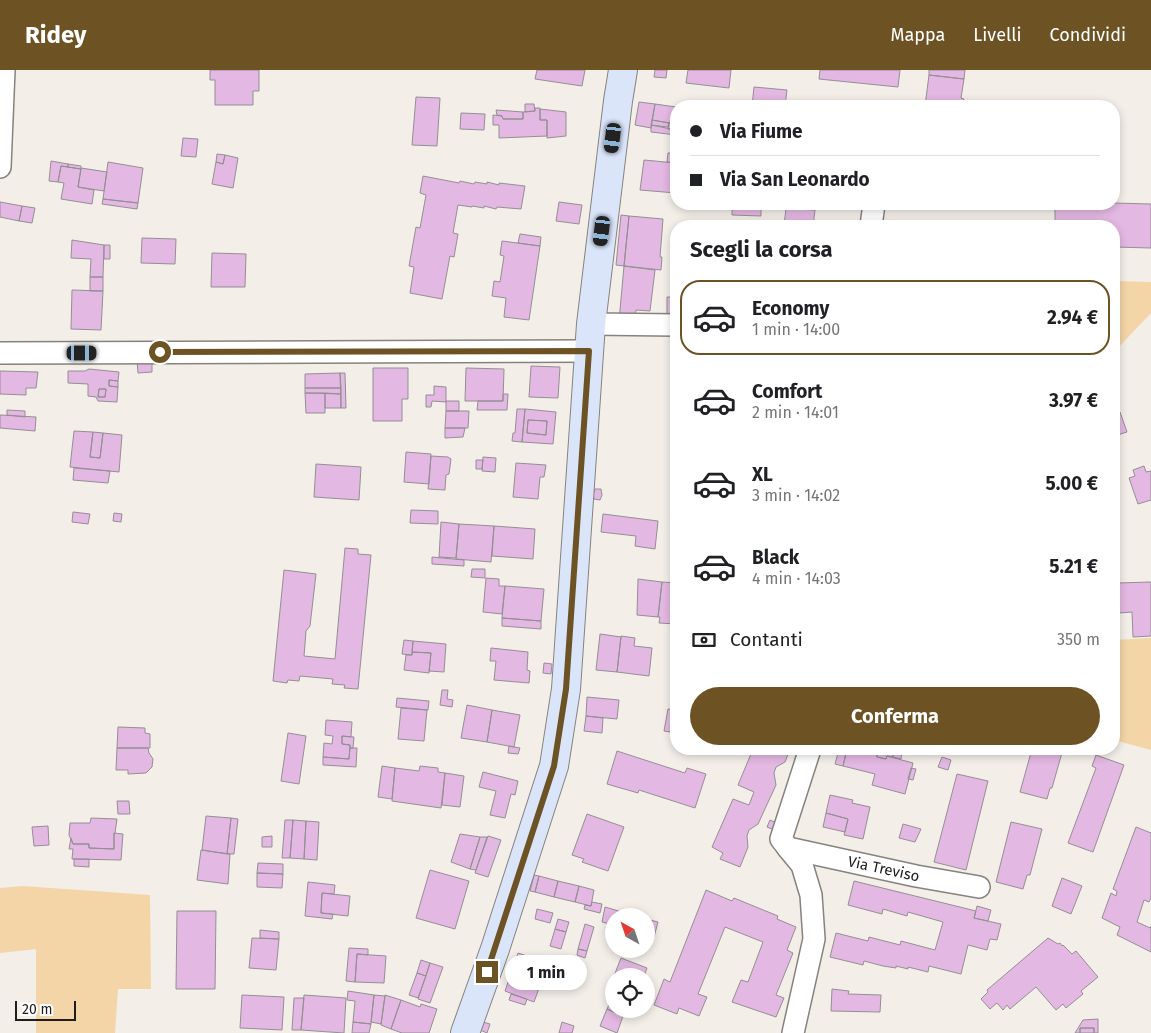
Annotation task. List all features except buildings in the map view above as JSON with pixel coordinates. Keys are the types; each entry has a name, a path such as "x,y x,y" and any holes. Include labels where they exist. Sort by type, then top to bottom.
{"main road":[{"path":"465,1033 492,957 554,766 566,689 591,324 616,110 623,70"}],"street":[{"path":"0,167 4,70"},
{"path":"591,324 670,325"},
{"path":"0,353 589,351"},
{"path":"793,1033 814,938 811,895 802,865 781,838 808,755"},
{"name":"Via Treviso","path":"788,848 916,876 979,887"}],"shaded area":[{"path":"1120,281 1151,282 1151,313 1120,346"},
{"path":"1151,638 1151,750 1120,742 1120,640"},
{"path":"23,886 150,895 151,989 118,989 115,1033 36,1033 36,949 0,953 0,888"}],"route":[{"path":"160,352 589,351 566,689 554,766 487,972"}]}
